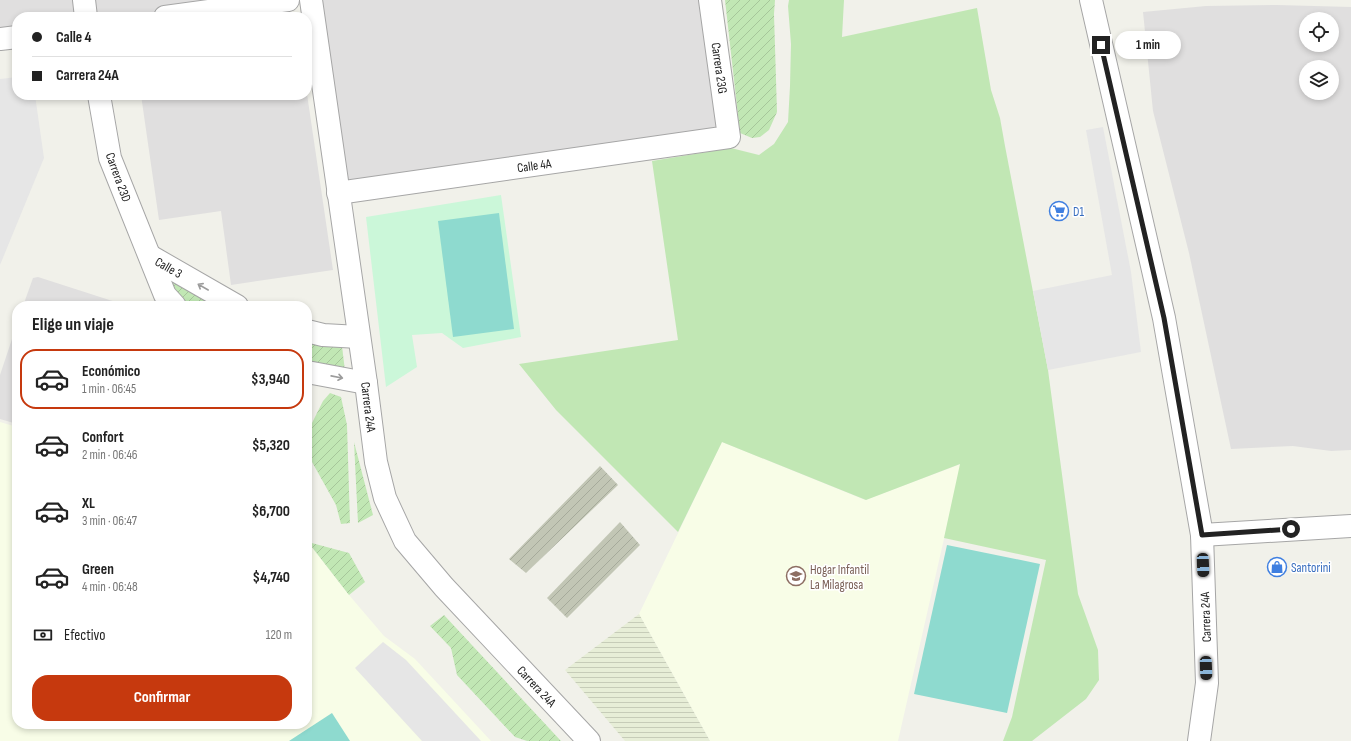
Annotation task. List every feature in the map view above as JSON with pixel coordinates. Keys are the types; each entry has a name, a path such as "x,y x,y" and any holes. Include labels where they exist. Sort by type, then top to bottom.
{"street":[{"path":"84,0 85,12"},
{"path":"201,12 288,0"},
{"name":"Carrera 24A","path":"311,0 376,462 385,498 405,540 444,587 589,741"},
{"name":"Carrera 23G","path":"710,0 729,137"},
{"name":"Carrera 24A","path":"1091,0 1164,318 1202,535 1207,682 1199,741"},
{"path":"0,39 12,37"},
{"name":"Carrera 23D","path":"100,100 110,158 150,256"},
{"name":"Calle 4A","path":"338,193 729,137"},
{"name":"Calle 3","path":"150,256 165,295 170,301"},
{"name":"Calle 3","path":"150,256 228,301"},
{"path":"312,332 323,335 359,338"},
{"path":"312,373 366,383"},
{"path":"1202,535 1351,526"}],"shaded area":[{"path":"0,0 79,0 81,12 12,12 12,33 0,34"},
{"path":"88,0 255,0 167,12 89,12"},
{"path":"322,0 706,0 725,133 342,188"},
{"path":"1277,5 1351,7 1351,450 1331,451 1293,446 1231,449 1189,253 1153,111 1143,12 1206,6"},
{"path":"12,78 12,100 36,100 44,158 0,265 0,79"},
{"path":"142,100 308,100 333,270 231,285 221,211 159,220"},
{"path":"1103,127 1131,272 1141,352 1048,370 1033,291 1112,275 1086,130"},
{"path":"499,213 514,329 453,337 438,221"},
{"path":"38,277 112,301 25,301 33,278"},
{"path":"12,339 12,423 0,419 0,375"},
{"path":"0,422 12,426 12,729 312,729 312,547 349,595 384,636 415,659 491,741 0,741"},
{"name":"Hogar Infantil La Milagrosa","path":"722,442 865,500 961,464 898,741 710,741 639,614"},
{"path":"600,466 618,485 526,573 509,559"},
{"path":"620,522 640,545 567,618 547,598"},
{"path":"947,545 1040,564 1007,713 914,694"},
{"path":"639,614 710,741 625,741 565,670"},
{"path":"383,642 406,660 481,741 422,741 355,668"},
{"path":"332,713 350,741 289,741 307,729 312,729 312,726"}],"green space":[{"path":"725,0 775,0 774,14 777,112 769,130 760,137 752,138 740,133"},
{"path":"789,0 844,0 842,37 977,8 991,90 1000,118 1048,370 1078,594 1098,650 1099,680 1086,699 1032,741 1003,741 1012,717 1046,560 944,538 960,464 866,500 722,442 678,532 556,410 519,364 678,340 652,161 731,148 759,155 774,144 788,122 791,44 788,6"},
{"path":"501,195 521,337 463,348 442,333 412,335 417,367 386,387 366,217"},
{"path":"163,272 209,301 181,301"},
{"path":"312,341 342,346 345,371 312,364"},
{"path":"330,393 341,397 347,425 350,523 341,524 336,505 312,462 312,423 323,401"},
{"path":"354,442 373,515 358,523"},
{"path":"312,543 349,553 365,582 349,595 312,547"},
{"path":"444,615 561,741 527,741 515,737 457,675 451,648 430,626"}],"place":[{"name":"D1","path":"1059,211"},
{"name":"Santorini","path":"1277,567"},
{"name":"Hogar Infantil La Milagrosa","path":"796,576"}],"route":[{"path":"1101,45 1164,318 1202,535 1291,529"}]}
